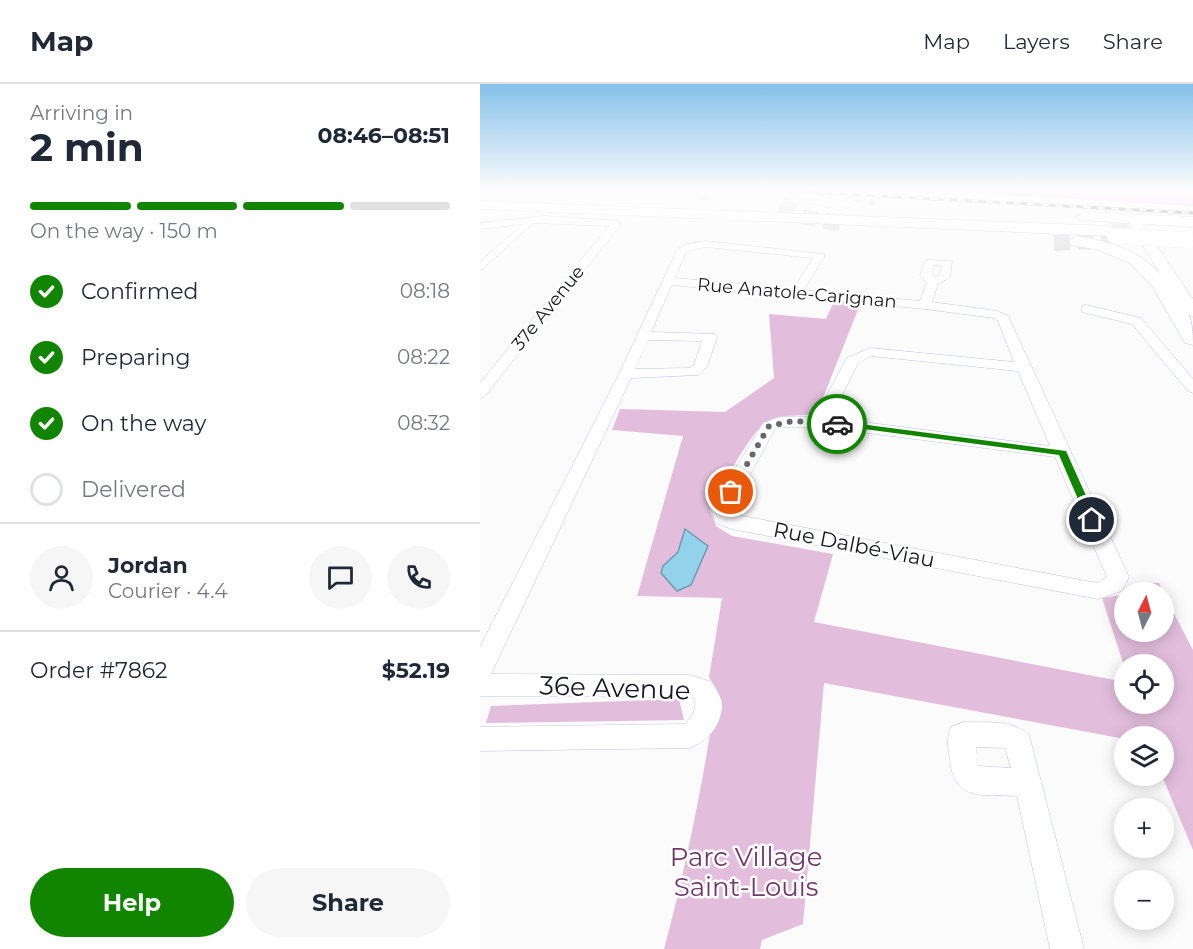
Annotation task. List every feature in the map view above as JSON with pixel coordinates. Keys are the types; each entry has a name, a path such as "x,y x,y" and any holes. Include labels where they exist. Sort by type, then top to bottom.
{"highway":[{"path":"858,231 1057,246 1105,259 1136,275 1193,348"},
{"path":"957,231 1074,241 1124,253 1149,268 1193,338"},
{"path":"1166,231 1186,234"},
{"path":"959,238 1019,245"}],"main road":[{"path":"1122,231 1193,312"},
{"path":"1157,231 1172,252"}],"street":[{"path":"480,268 522,231"},
{"name":"37e Avenue","path":"480,393 610,231"},
{"path":"480,672 686,247 705,244 819,256 796,293"},
{"name":"Rue Anatole-Carignan","path":"670,281 926,305 997,315 1004,319 1022,367 1118,577 1114,585 1098,591"},
{"name":"Rue Anatole-Carignan","path":"926,305 933,282"},
{"path":"1086,309 1136,321 1193,388"},
{"path":"626,374 693,372 700,367 710,337 644,336"},
{"path":"821,422 852,361 870,352 1022,367"},
{"name":"Rue Dalbé-Viau","path":"1063,453 821,422 780,422 769,426 721,509 723,518 732,522 1098,591"},
{"name":"36e Avenue","path":"480,685 689,686 703,690 709,703 704,724 690,736 480,739"},
{"path":"1028,783 1067,949"}],"green space":[{"name":"Parc Village Saint-Louis","path":"835,299 861,302 817,413 775,418 757,431 740,455 713,503 710,510 716,526 732,536 833,554 814,622 1114,680 1114,714 1174,714 1174,654 1120,654 1116,642 1174,642 1174,613 1193,650 1193,850 1174,805 1174,798 1171,798 1166,786 1174,786 1174,726 1114,726 1114,737 824,683 803,924 762,940 760,949 664,949 701,788 712,723 717,690 709,677 722,598 637,596 683,436 612,430 620,409 725,412 774,378 769,314 826,319"},
{"name":"Parc Village Saint-Louis","path":"1114,596 1114,635 1102,598"},
{"path":"679,699 684,720 486,723 491,706"}],"water":[{"path":"685,529 708,546 691,585 677,591 661,573 663,566 678,552"}],"tunnel":[{"path":"1054,243 1100,241 1121,231"}],"way so far":[{"path":"731,492 769,426 794,421 837,424"}],"route":[{"path":"837,424 1063,453 1092,520"}]}
